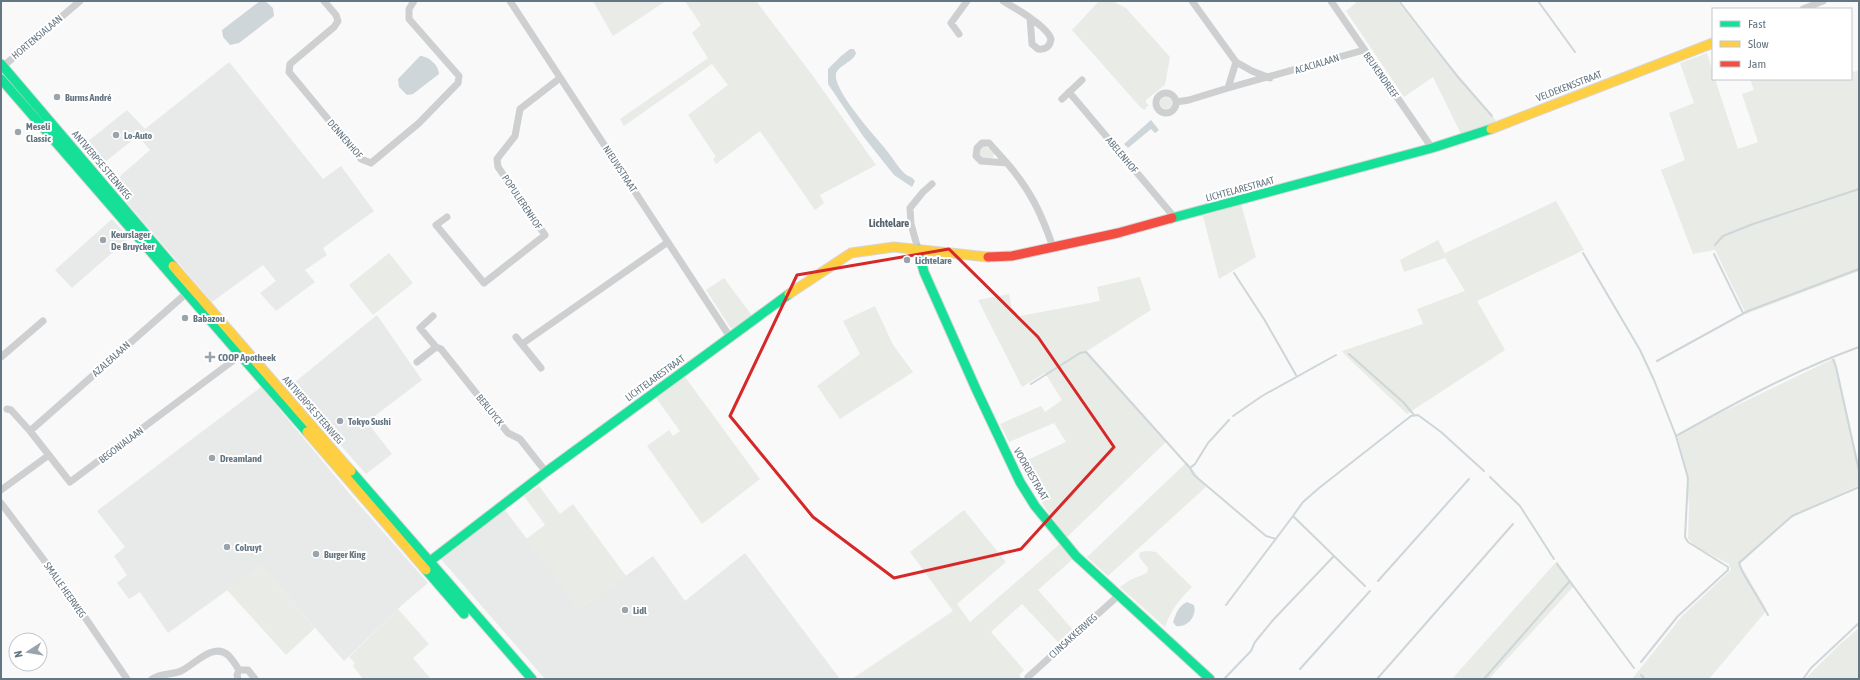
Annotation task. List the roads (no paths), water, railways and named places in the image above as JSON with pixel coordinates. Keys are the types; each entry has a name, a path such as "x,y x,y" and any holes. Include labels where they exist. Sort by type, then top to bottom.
{"street":[{"name":"HORTENSIALAAN","path":"2,66 72,4 80,1"},
{"name":"DENNENHOF","path":"324,1 336,15 338,21 334,27 290,64 289,72 361,159 371,163 419,123 458,83 459,76 409,19 409,9 414,1"},
{"name":"NIEUWSTRAAT","path":"510,1 730,337"},
{"path":"959,34 951,23 967,1"},
{"path":"1003,1 1030,18"},
{"path":"1192,1 1236,62 1252,71 1271,78"},
{"name":"BEUKENDREEF","path":"1331,1 1432,148"},
{"path":"1806,8 1823,1"},
{"name":"VELDEKENSSTRAAT","path":"1432,148 1475,135 1712,43"},
{"name":"ACACIALAAN","path":"1176,102 1189,100 1228,88 1271,78 1364,50"},
{"path":"1228,88 1236,62"},
{"name":"ANTWERPSE STEENWEG","path":"2,66 189,291"},
{"name":"POPULIERENHOF","path":"446,217 436,225 484,283 545,235 498,167 497,160 515,136 520,109 560,78"},
{"name":"ANTWERPSE STEENWEG","path":"1,79 189,291 426,564 521,679"},
{"path":"1062,99 1082,80"},
{"name":"ABELENHOF","path":"1069,92 1175,218"},
{"name":"LICHTELARESTRAAT","path":"426,564 546,472 730,337 810,279 851,253 894,247 1001,257 1118,233 1432,148"},
{"path":"1007,163 1032,196 1041,213 1054,247"},
{"path":"918,249 911,224 910,208 923,192 932,184"},
{"path":"522,344 668,242"},
{"name":"VOORDESTRAAT","path":"918,249 924,272 934,296 1020,482 1035,506 1076,556 1210,679"},
{"name":"AZALEALAAN","path":"30,431 189,291"},
{"name":"BERLUYCK","path":"433,316 420,328 436,347 441,350 508,433 520,439 546,472"},
{"path":"1,357 43,321"},
{"path":"516,337 541,368"},
{"path":"417,362 436,347"},
{"name":"BEGONIALAAN","path":"49,455 70,482 243,353"},
{"path":"1,490 49,455 12,410 7,410"},
{"name":"SMALLE HEERWEG","path":"1,503 65,588 127,679"},
{"name":"ANTWERPSE STEENWEG","path":"426,564 532,679"},
{"name":"CIJNSAKKERWEG","path":"1028,677 1119,595"},
{"path":"152,679 155,676 175,673 186,669 209,653 216,651 228,655 240,670"},
{"path":"238,679 237,675 240,670"},
{"path":"240,670 248,670 256,679"}],"waterway":[{"path":"1399,1 1457,76 1492,116"},
{"path":"1538,1 1575,52"},
{"path":"1715,245 1723,236 1753,224 1859,189"},
{"path":"1583,253 1640,350 1654,380 1676,436"},
{"path":"1714,254 1743,313"},
{"path":"1657,361 1748,311 1859,269"},
{"path":"1234,273 1264,319 1296,375"},
{"path":"1641,662 1678,616 1728,570 1728,567 1688,542 1685,537 1688,478 1676,436 1743,399 1812,366 1859,347"},
{"path":"1031,384 1080,353 1086,352 1190,468 1194,475 1266,536 1276,539"},
{"path":"1349,354 1403,402 1414,415"},
{"path":"1233,416 1262,396 1336,355"},
{"path":"1832,357 1836,367 1859,471"},
{"path":"1225,678 1251,651 1255,642 1273,620 1334,556 1293,516 1303,502 1319,488 1411,416 1418,415 1441,432 1484,471"},
{"path":"1190,468 1195,464 1208,443 1229,420"},
{"path":"1490,477 1520,506 1554,559"},
{"path":"1378,581 1469,479"},
{"path":"1768,615 1742,571 1739,563 1792,516 1859,487"},
{"path":"1226,605 1293,516"},
{"path":"1377,679 1513,524"},
{"path":"1334,556 1365,586"},
{"path":"1557,564 1634,668"},
{"path":"1484,679 1569,582"},
{"path":"1300,669 1370,591"},
{"path":"1803,679 1811,668 1859,623"},
{"path":"1641,675 1645,679"}],"place":[{"name":"Burms André","path":"57,97"},
{"name":"Meseli Classic","path":"18,132"},
{"name":"Lo-Auto","path":"116,135"},
{"name":"Keurslager De Bruycker","path":"103,240"},
{"name":"Lichtelare","path":"907,260"},
{"name":"Babazou","path":"185,318"},
{"name":"COOP Apotheek","path":"210,357"},
{"name":"Tokyo Sushi","path":"340,421"},
{"name":"Dreamland","path":"212,458"},
{"name":"Colruyt","path":"227,547"},
{"name":"Burger King","path":"316,554"},
{"name":"Lidl","path":"625,610"}],"district":[{"name":"Lichtelare","path":"889,223"}]}
